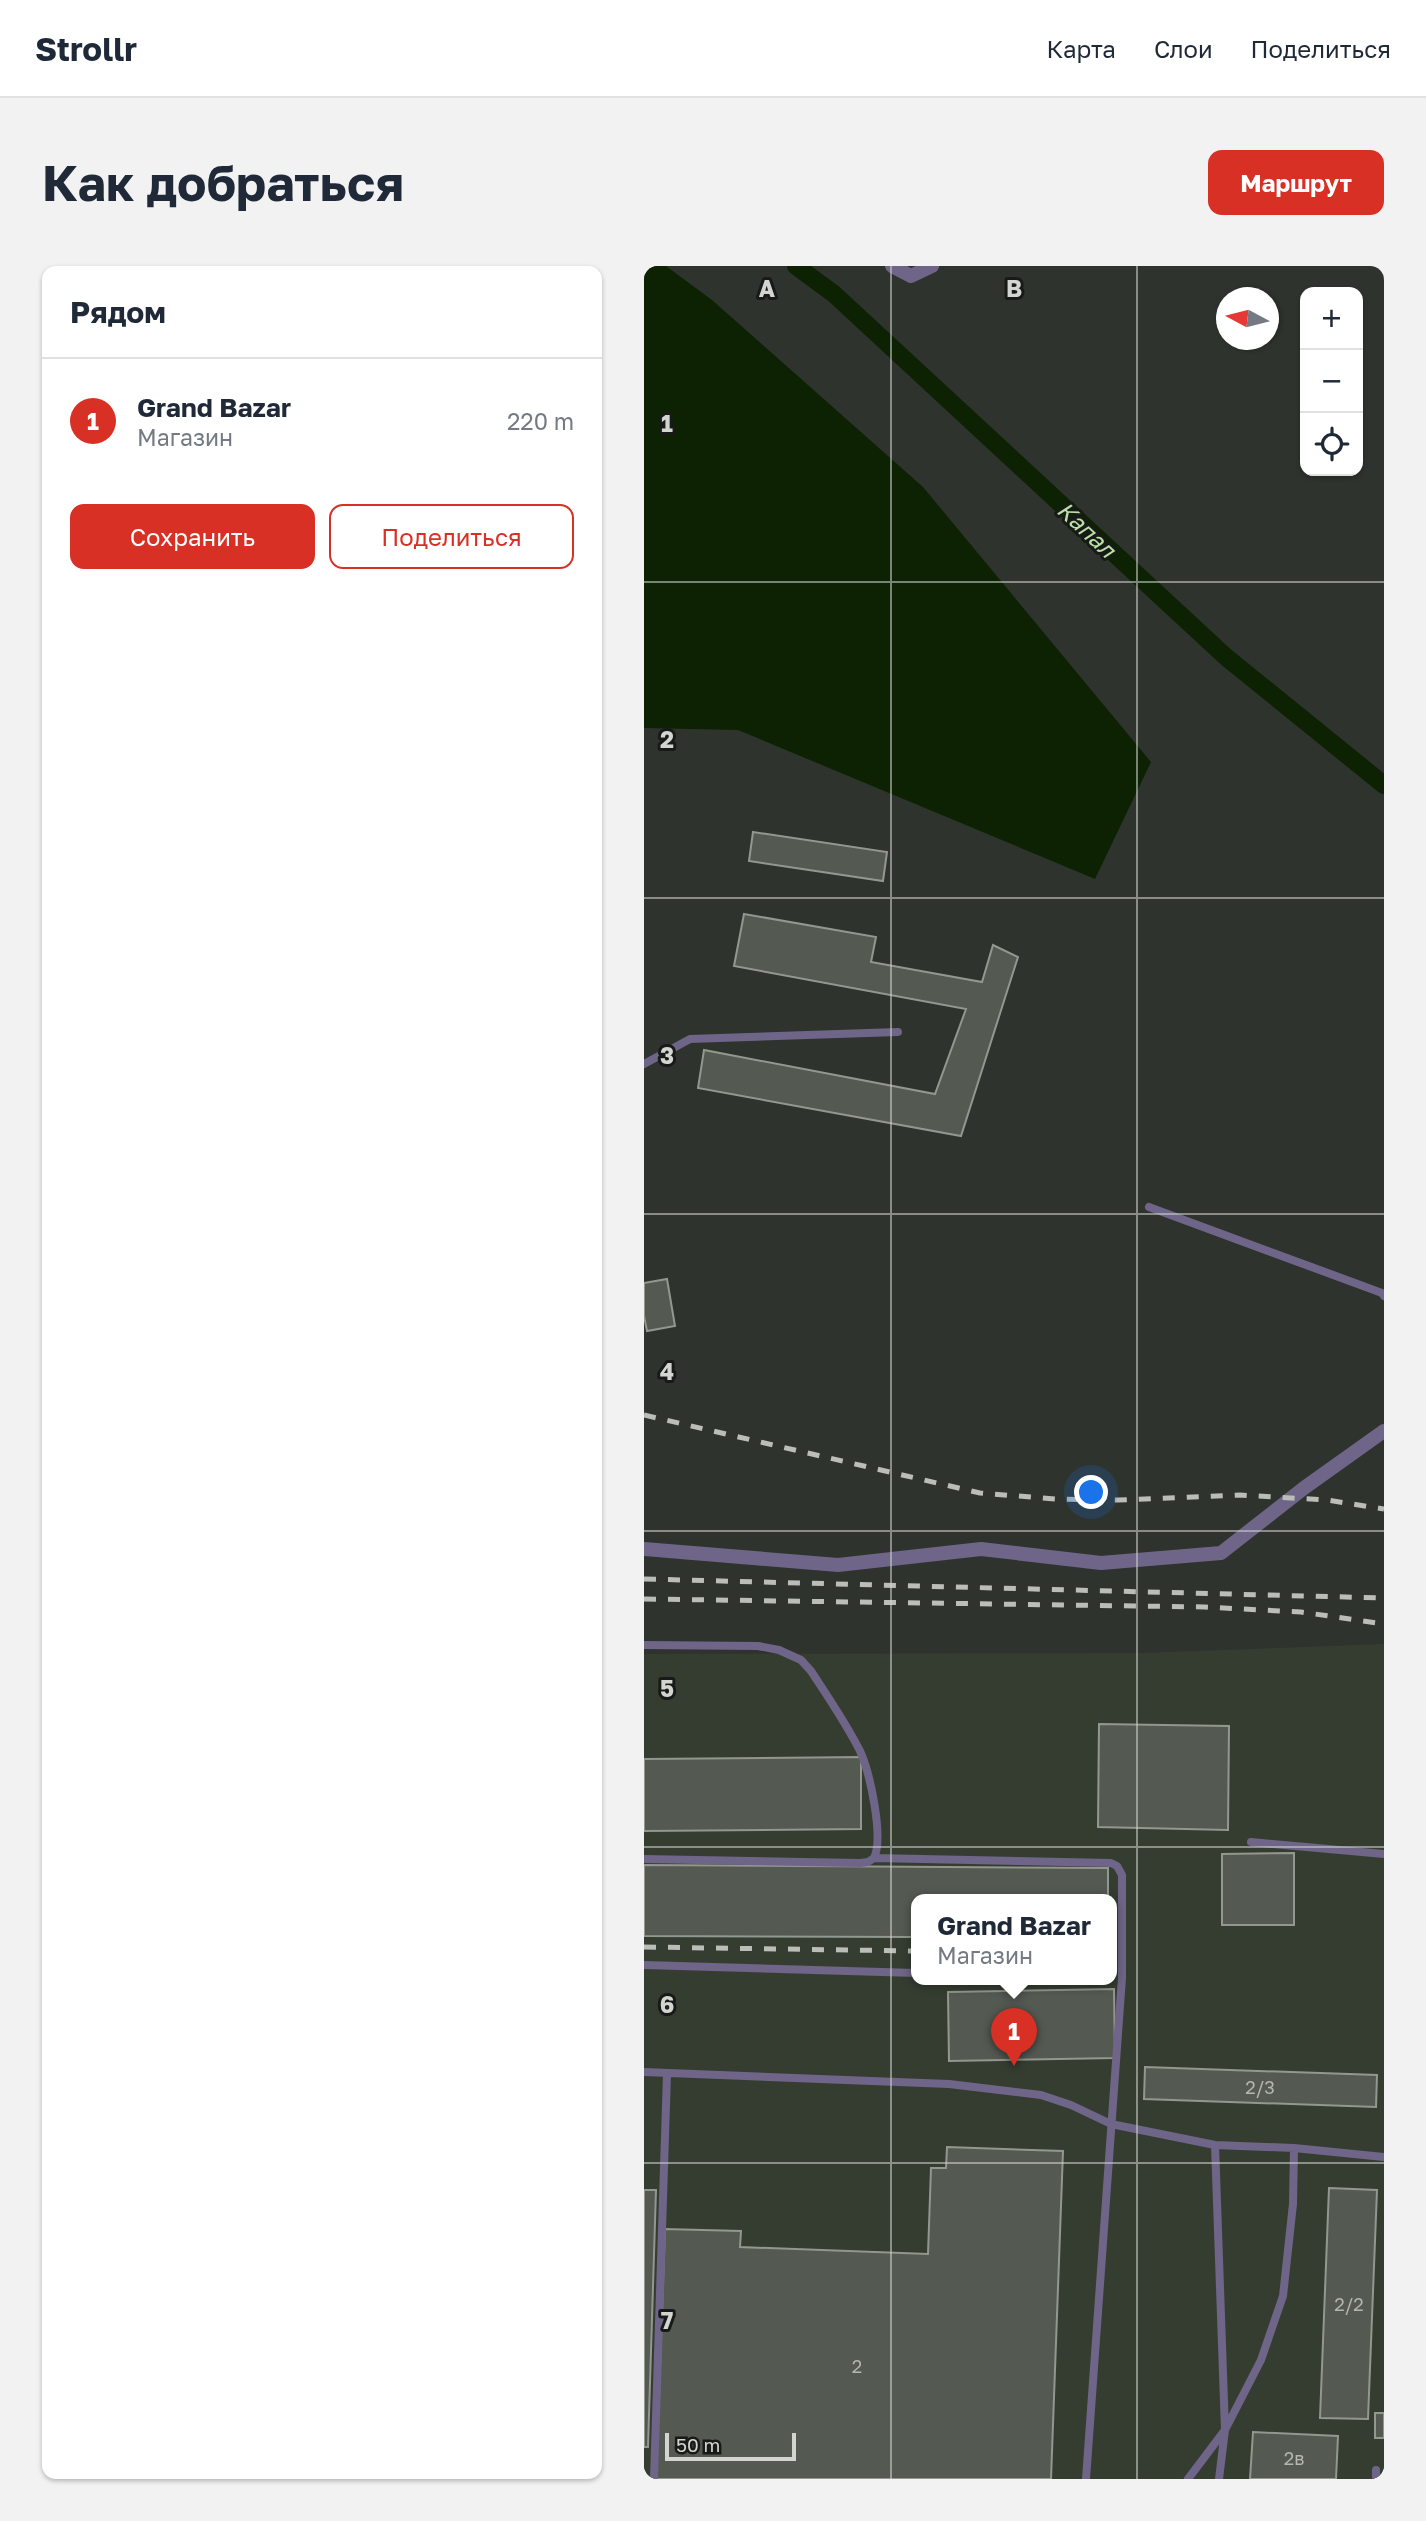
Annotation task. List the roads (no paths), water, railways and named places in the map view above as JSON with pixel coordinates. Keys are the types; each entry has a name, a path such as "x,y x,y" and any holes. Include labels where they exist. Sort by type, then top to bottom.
{"street":[{"path":"892,266 911,276 932,266"},
{"path":"644,1549 838,1565 981,1549 1101,1563 1221,1553 1304,1488 1384,1431"}],"lane":[{"path":"644,1064 690,1039 898,1032"},
{"path":"1149,1207 1384,1296"},
{"path":"644,1645 758,1646 779,1650 801,1660 818,1681 862,1755 879,1839 874,1858"},
{"path":"1251,1842 1384,1854"},
{"path":"644,1858 860,1863 874,1858 1111,1863 1117,1866 1122,1875 1122,1978 1086,2479"},
{"path":"644,1965 911,1973"},
{"path":"1117,1978 1122,1978"},
{"path":"644,2072 996,2088 1041,2095 1071,2105 1111,2124 1215,2145 1294,2148 1384,2157"},
{"path":"654,2479 667,2074"},
{"path":"1215,2145 1225,2430 1219,2479"},
{"path":"1188,2479 1225,2430 1261,2360 1283,2296 1293,2204 1294,2148"}],"waterway":[{"name":"Капал","path":"796,266 834,294 1226,657 1384,785"}],"railway":[{"path":"644,1415 980,1493 1055,1499 1118,1500 1240,1495 1327,1500 1384,1509"},
{"path":"644,1579 1384,1598"},
{"path":"644,1599 1205,1607 1301,1612 1384,1624"},
{"path":"644,1947 911,1951"}],"place":[{"name":"Grand Bazar","path":"1014,2066"}]}
